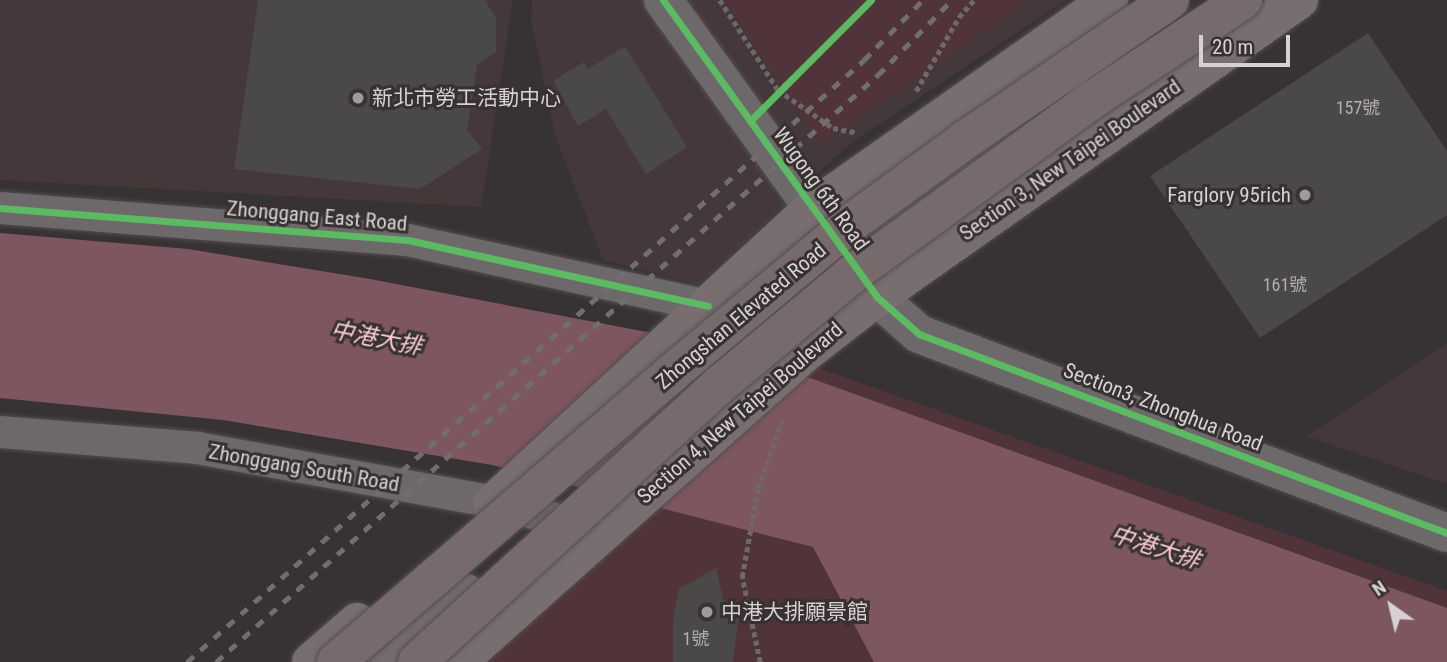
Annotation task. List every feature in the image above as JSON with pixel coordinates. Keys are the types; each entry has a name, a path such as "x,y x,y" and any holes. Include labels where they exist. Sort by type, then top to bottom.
{"highway":[{"name":"Zhongshan Elevated Road","path":"336,662 671,373 850,224 965,140 1170,0"},
{"name":"Zhongshan Elevated Road","path":"417,662 718,386 850,275 1091,100 1243,0"},
{"path":"386,662 548,518"}],"main road":[{"path":"813,208 1109,0"},
{"path":"846,254 1006,137 1212,0"},
{"name":"Section 3, New Taipei Boulevard","path":"877,297 1299,0"},
{"name":"Section 4, New Taipei Boulevard","path":"311,662 503,496 813,208"},
{"name":"Section 4, New Taipei Boulevard","path":"503,496 610,443 846,254"},
{"name":"Section 4, New Taipei Boulevard","path":"548,518 803,288"},
{"name":"Section 4, New Taipei Boulevard","path":"458,662 802,356 877,297"},
{"name":"Section 4, New Taipei Boulevard","path":"608,526 637,473 749,338"}],"street":[{"name":"Wugong 6th Road","path":"663,0 877,297"},
{"name":"Zhonggang East Road","path":"0,208 408,240 708,306"},
{"name":"Section3, Zhonghua Road","path":"877,297 919,334 1447,533"},
{"name":"Zhonggang South Road","path":"0,432 198,448 503,496 548,518 608,526"}],"path":[{"path":"720,0 778,90 833,128 849,133 869,132"},
{"path":"751,121 778,90 871,0"},
{"path":"915,94 959,17 974,0"},
{"path":"760,662 742,577 758,488 786,412"}],"shaded area":[{"path":"0,0 513,0 481,207 0,180"},
{"path":"532,0 1066,0 853,141 699,284 603,260 555,135 531,19"},
{"path":"725,0 1031,0 820,144"},
{"path":"1447,344 1447,484 1306,436"},
{"path":"807,364 1447,591 1447,662 487,662"}],"water":[{"name":"中港大排","path":"0,233 188,249 370,279 652,333 813,379 1447,608 1447,662 874,662 813,547 492,465 223,420 0,398"}],"building":[{"name":"新北市勞工活動中心","path":"258,0 485,0 496,18 496,52 477,65 467,130 482,149 420,189 234,169"},
{"name":"Farglory 95rich","path":"1368,33 1447,151 1447,215 1260,338 1150,176"},
{"path":"625,46 687,147 646,174 606,109 578,126 553,81 584,62 588,69"},
{"name":"中港大排願景館","path":"716,568 725,605 740,605 733,662 673,662 673,619 679,589"}],"railway":[{"path":"187,662 864,60 923,0"},
{"path":"216,662 878,75 952,0"}],"cycle path":[{"path":"663,0 877,297 919,334 1447,533"},
{"path":"750,121 871,0"},
{"path":"0,208 408,240 708,306"}],"place":[{"name":"新北市勞工活動中心","path":"358,98"},
{"name":"Farglory 95rich","path":"1305,195"},
{"name":"中港大排願景館","path":"707,612"}]}
